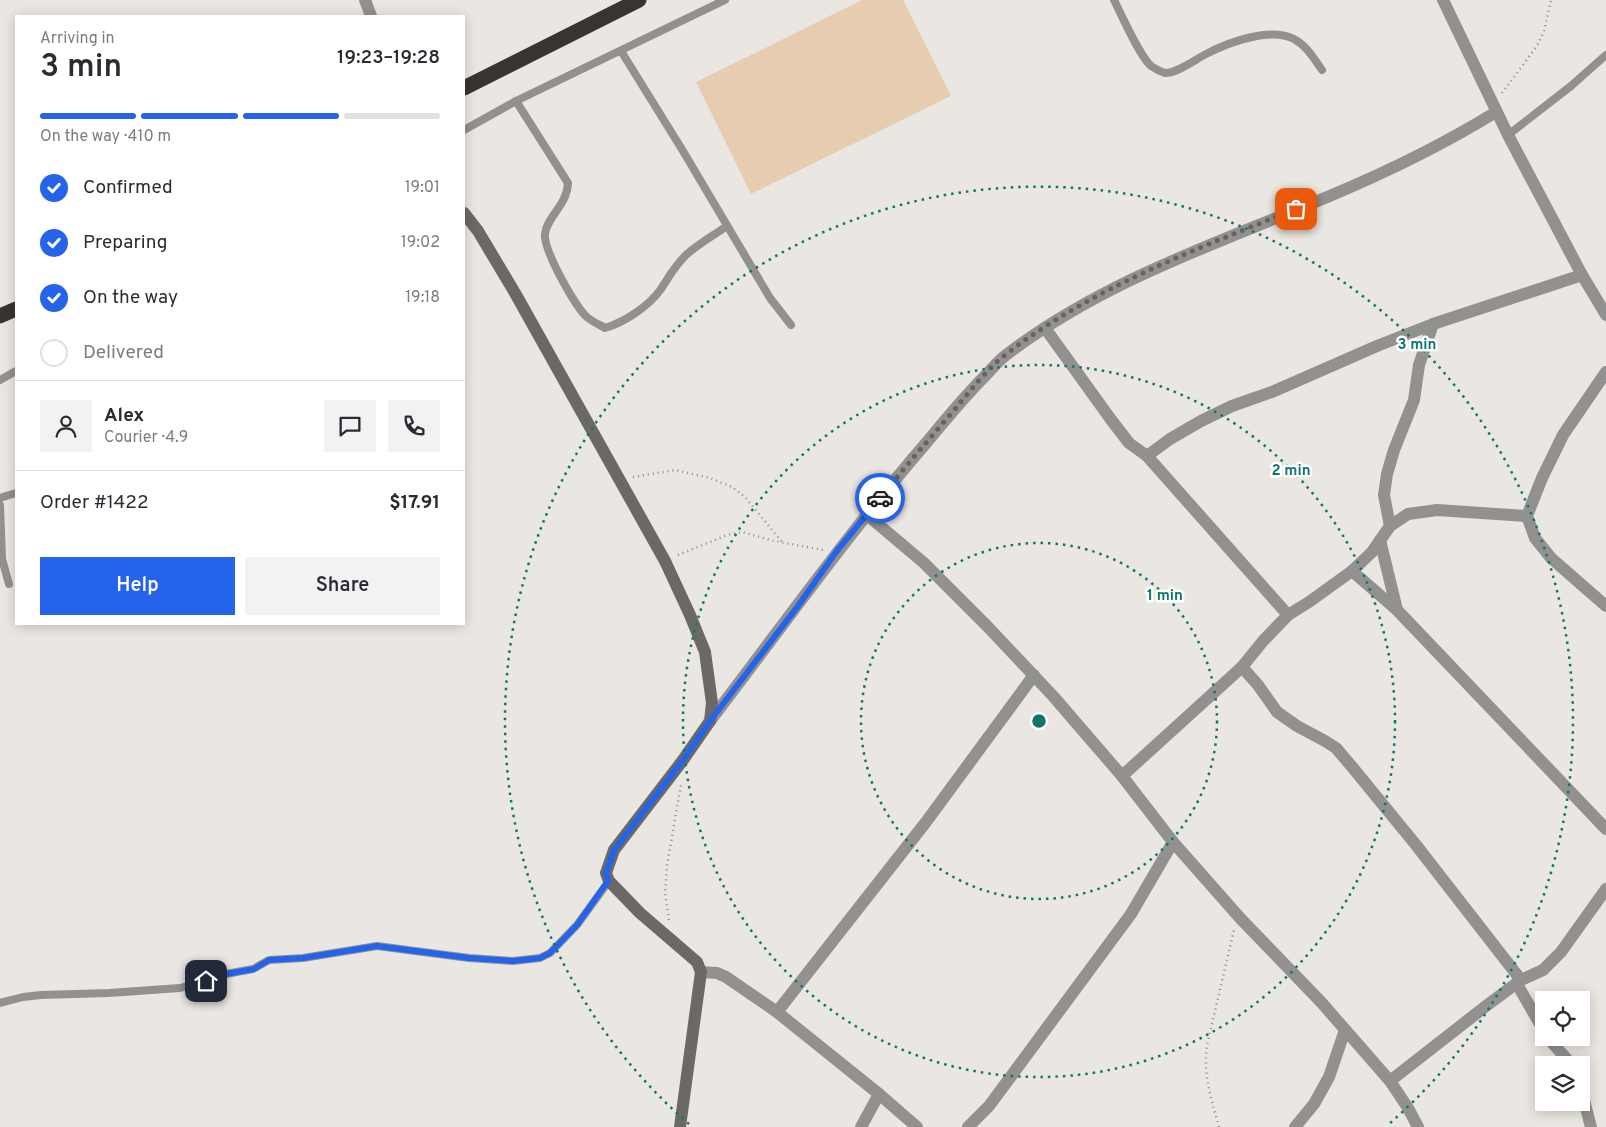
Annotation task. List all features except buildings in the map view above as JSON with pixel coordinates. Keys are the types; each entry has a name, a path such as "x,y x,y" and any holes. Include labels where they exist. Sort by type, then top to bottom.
{"highway":[{"path":"465,87 639,0"},
{"path":"0,316 15,308"}],"street":[{"path":"365,0 371,15"},
{"path":"1443,0 1508,135 1582,275 1606,315"},
{"path":"680,1127 701,972 698,962 640,913 608,881 606,873 614,850 866,514 1004,356 1045,328 1101,294 1135,277 1190,252 1375,176 1443,143 1495,108"},
{"path":"465,215 478,231 515,293 665,561 705,652 712,703 710,721"},
{"path":"1146,456 1170,439 1232,406 1272,392 1377,346 1433,324 1582,275"},
{"path":"1390,526 1384,495 1386,474 1414,400 1419,365 1433,324"},
{"path":"1045,328 1129,443 1146,456 1288,615"},
{"path":"1606,372 1563,435 1542,478 1527,516 1535,538 1551,558 1606,606"},
{"path":"1122,776 1242,667 1288,615 1352,571 1372,552 1390,526 1408,514 1437,510 1527,516"},
{"path":"866,514 924,563 1034,675 1122,776 1173,842 1390,1081 1418,1127"},
{"path":"1380,540 1396,610"},
{"path":"1352,571 1396,610 1606,828"},
{"path":"1242,667 1258,685 1277,712 1297,726 1336,748 1354,768 1416,845 1519,982 1535,1013"},
{"path":"777,1012 932,814 1034,675"},
{"path":"968,1127 995,1099 1131,914 1173,842"},
{"path":"1390,1081 1486,1006 1519,982 1543,970 1552,962 1606,889"},
{"path":"701,972 716,973 726,977 777,1012 917,1127"},
{"path":"1295,1127 1314,1104 1329,1077 1345,1030"},
{"path":"1555,1046 1564,1056"},
{"path":"861,1127 879,1094"},
{"path":"1587,1111 1591,1127"}],"lane":[{"path":"465,129 516,102 725,0"},
{"path":"1114,0 1143,55 1152,67 1165,73 1180,69 1208,53 1231,43 1253,36 1275,35 1294,39 1307,48 1322,70"},
{"path":"621,51 770,298 791,325"},
{"path":"1508,135 1571,86 1606,54"},
{"path":"516,102 568,183 568,192 545,234 547,248 577,305 588,318 605,328 616,325 652,300 671,271 688,253 727,226"},
{"path":"0,380 15,372"},
{"path":"0,498 15,493"},
{"path":"0,504 2,559 9,584"},
{"path":"0,1003 41,995 180,988 206,981 215,976 254,969 269,960 303,958 377,946 469,958 513,961 540,958 550,953 577,925 608,881"}],"path":[{"path":"1495,108 1537,46 1544,31 1551,0"},
{"path":"617,475 638,477 675,470 720,482 732,487 745,497 782,542"},
{"path":"665,561 727,535 742,532 814,550 836,552"},
{"path":"669,937 665,894 667,865 680,795 683,760"},
{"path":"1219,1127 1208,1084 1205,1063 1231,937 1240,918"}],"shaded area":[{"path":"862,0 903,0 951,96 751,194 696,82"}],"way so far":[{"path":"880,498 968,394 1004,356 1045,328 1101,294 1190,252 1296,209"}],"route":[{"path":"206,981 215,976 254,969 269,960 303,958 377,946 469,958 513,961 540,958 550,953 577,925 608,881 606,873 614,850 798,606 836,552 880,498"}]}
